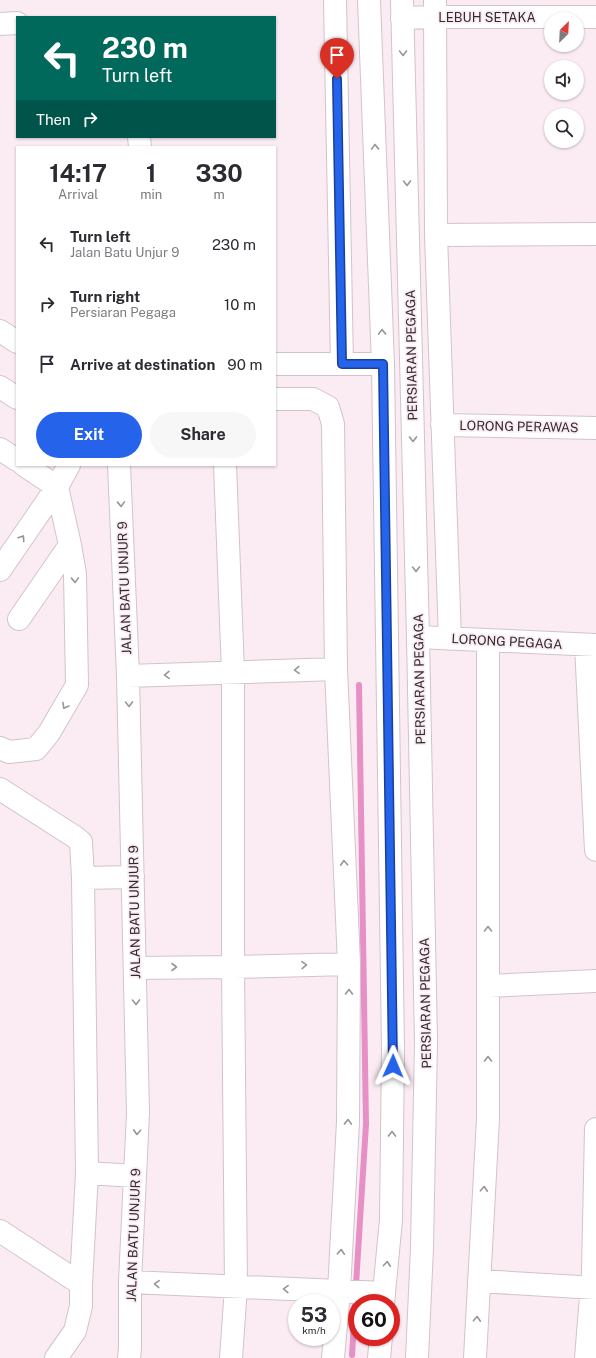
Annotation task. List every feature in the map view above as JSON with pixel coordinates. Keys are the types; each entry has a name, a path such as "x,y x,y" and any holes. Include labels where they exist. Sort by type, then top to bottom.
{"street":[{"path":"335,0 342,364"},
{"path":"369,0 383,364 393,1050 390,1220 384,1294"},
{"path":"435,8 436,235 450,639"},
{"name":"LEBUH SETAKA","path":"402,9 435,8 596,17"},
{"name":"PERSIARAN PEGAGA","path":"402,9 418,637 426,1041 422,1248 417,1358"},
{"path":"0,24 16,23"},
{"path":"436,235 596,234"},
{"path":"0,331 16,341"},
{"path":"276,364 383,364"},
{"path":"0,387 16,397"},
{"path":"276,399 314,399 328,407 333,424 336,669 349,964 348,1122 339,1291 333,1358"},
{"name":"LORONG PERAWAS","path":"442,425 596,428"},
{"path":"0,449 16,459"},
{"path":"0,748 9,752 36,749 49,733 77,685 76,574 57,487 26,466"},
{"path":"0,570 57,487 68,466"},
{"name":"JALAN BATU UNJUR 9","path":"119,466 128,676 138,1113 130,1282 129,1358"},
{"path":"225,466 233,672 233,967 236,1288 231,1358"},
{"path":"19,619 70,545"},
{"name":"LORONG PEGAGA","path":"388,636 591,645"},
{"path":"475,1358 488,1119 488,641"},
{"path":"591,645 596,850"},
{"path":"128,676 336,669"},
{"path":"0,789 81,842 83,878 87,1173 81,1306 75,1331 56,1358"},
{"path":"83,878 133,878"},
{"path":"135,968 349,964"},
{"path":"392,976 425,979"},
{"path":"488,986 596,981"},
{"path":"586,1358 594,1288 596,1129"},
{"path":"87,1173 135,1176"},
{"path":"0,1231 81,1284"},
{"path":"479,1281 594,1288"},
{"path":"130,1282 236,1288 339,1291 358,1294"},
{"path":"379,1358 380,1346"}],"waterway":[{"path":"356,1285 366,1124 359,685"},
{"path":"352,1355 353,1346"}],"route":[{"path":"337,79 342,364 383,364 393,1066"}]}
